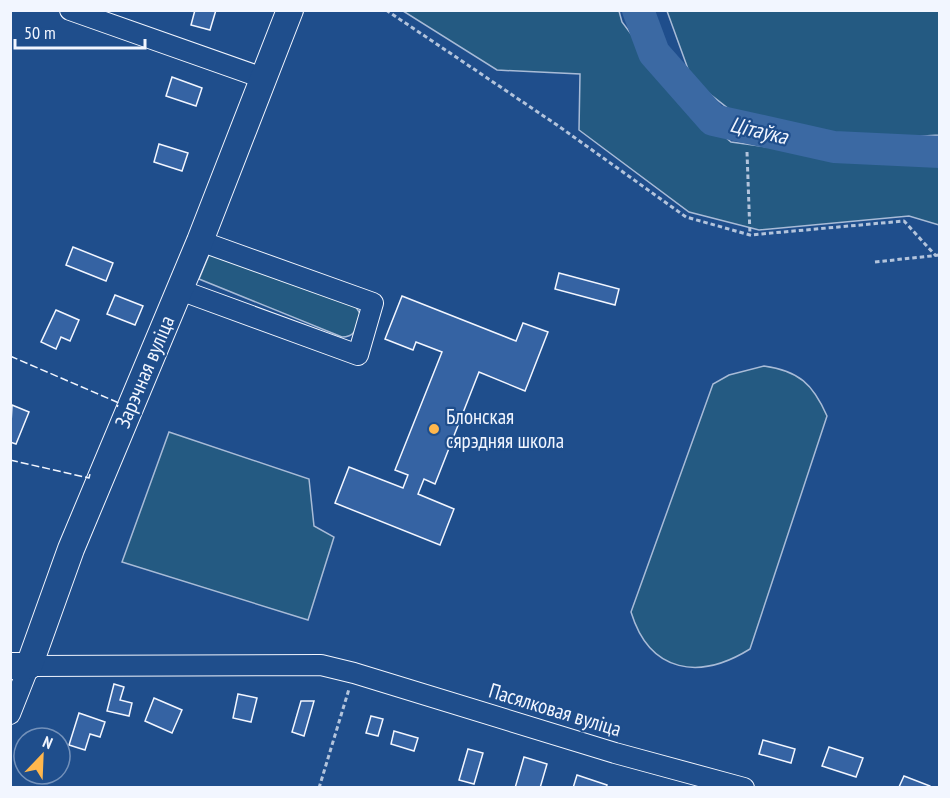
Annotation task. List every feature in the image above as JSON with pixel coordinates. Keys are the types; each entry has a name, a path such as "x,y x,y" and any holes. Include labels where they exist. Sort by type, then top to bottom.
{"main road":[{"name":"Зарэчная вуліца","path":"20,666 200,242 290,10"}],"street":[{"path":"70,10 263,78"},
{"path":"180,290 358,355 373,303 200,242"},
{"name":"Пасялковая вуліца","path":"20,666 321,665 615,753 744,788"},
{"path":"10,714 20,666"}],"path":[{"path":"386,10 557,125 686,217 750,235 904,221 938,255"},
{"path":"747,152 750,235"},
{"path":"874,262 938,255"},
{"path":"319,788 354,673"}],"shaded area":[{"path":"403,11 619,11 622,22 676,94 731,142 836,156 939,166 939,225 909,216 759,230 689,212 579,130 580,74 497,70"},
{"path":"667,11 939,11 939,135 877,139 834,136 786,129 729,109 692,80"},
{"path":"211,250 354,304 361,315 355,330 347,337 342,337 199,279"},
{"path":"764,366 787,371 803,381 816,395 827,416 750,649 713,665 695,667 679,665 664,659 651,648 640,633 631,612 713,384 729,375"},
{"path":"169,432 309,479 314,526 334,537 308,620 122,562"}],"building":[{"path":"195,10 216,10 210,30 191,25"},
{"path":"172,77 202,88 196,106 166,96"},
{"path":"159,144 188,153 182,171 154,162"},
{"path":"73,247 113,263 106,281 66,265"},
{"path":"559,273 619,289 615,305 555,289"},
{"path":"115,295 143,306 135,325 107,314"},
{"name":"Блонская сярэдняя школа","path":"402,296 516,341 523,323 548,332 525,391 479,372 435,484 424,479 418,494 454,509 440,545 335,503 349,467 403,488 408,475 395,470 442,352 416,342 413,350 385,339"},
{"path":"56,310 79,320 70,341 61,337 56,349 41,342"},
{"path":"12,405 29,412 16,444 10,442"},
{"path":"114,684 124,687 120,700 132,703 129,716 107,711"},
{"path":"238,694 257,698 251,722 233,718"},
{"path":"154,698 182,710 172,733 145,721"},
{"path":"301,701 314,701 304,736 292,732"},
{"path":"79,713 105,722 100,737 90,734 85,750 72,746 72,735"},
{"path":"371,716 383,719 378,736 366,733"},
{"path":"394,731 418,738 414,751 391,744"},
{"path":"763,740 795,749 791,763 759,754"},
{"path":"829,747 863,758 856,777 822,766"},
{"path":"468,749 483,753 474,784 459,780"},
{"path":"524,757 547,764 540,788 515,788"},
{"path":"577,775 607,785 606,788 573,788"},
{"path":"904,776 930,786 930,788 899,787"}],"waterway":[{"name":"Цітаўка","path":"638,10 654,53 713,120 834,147 940,152"}],"fence":[{"path":"10,356 119,403 117,407"},
{"path":"10,460 89,478 90,474"}],"place":[{"name":"Блонская сярэдняя школа","path":"434,429"}]}
